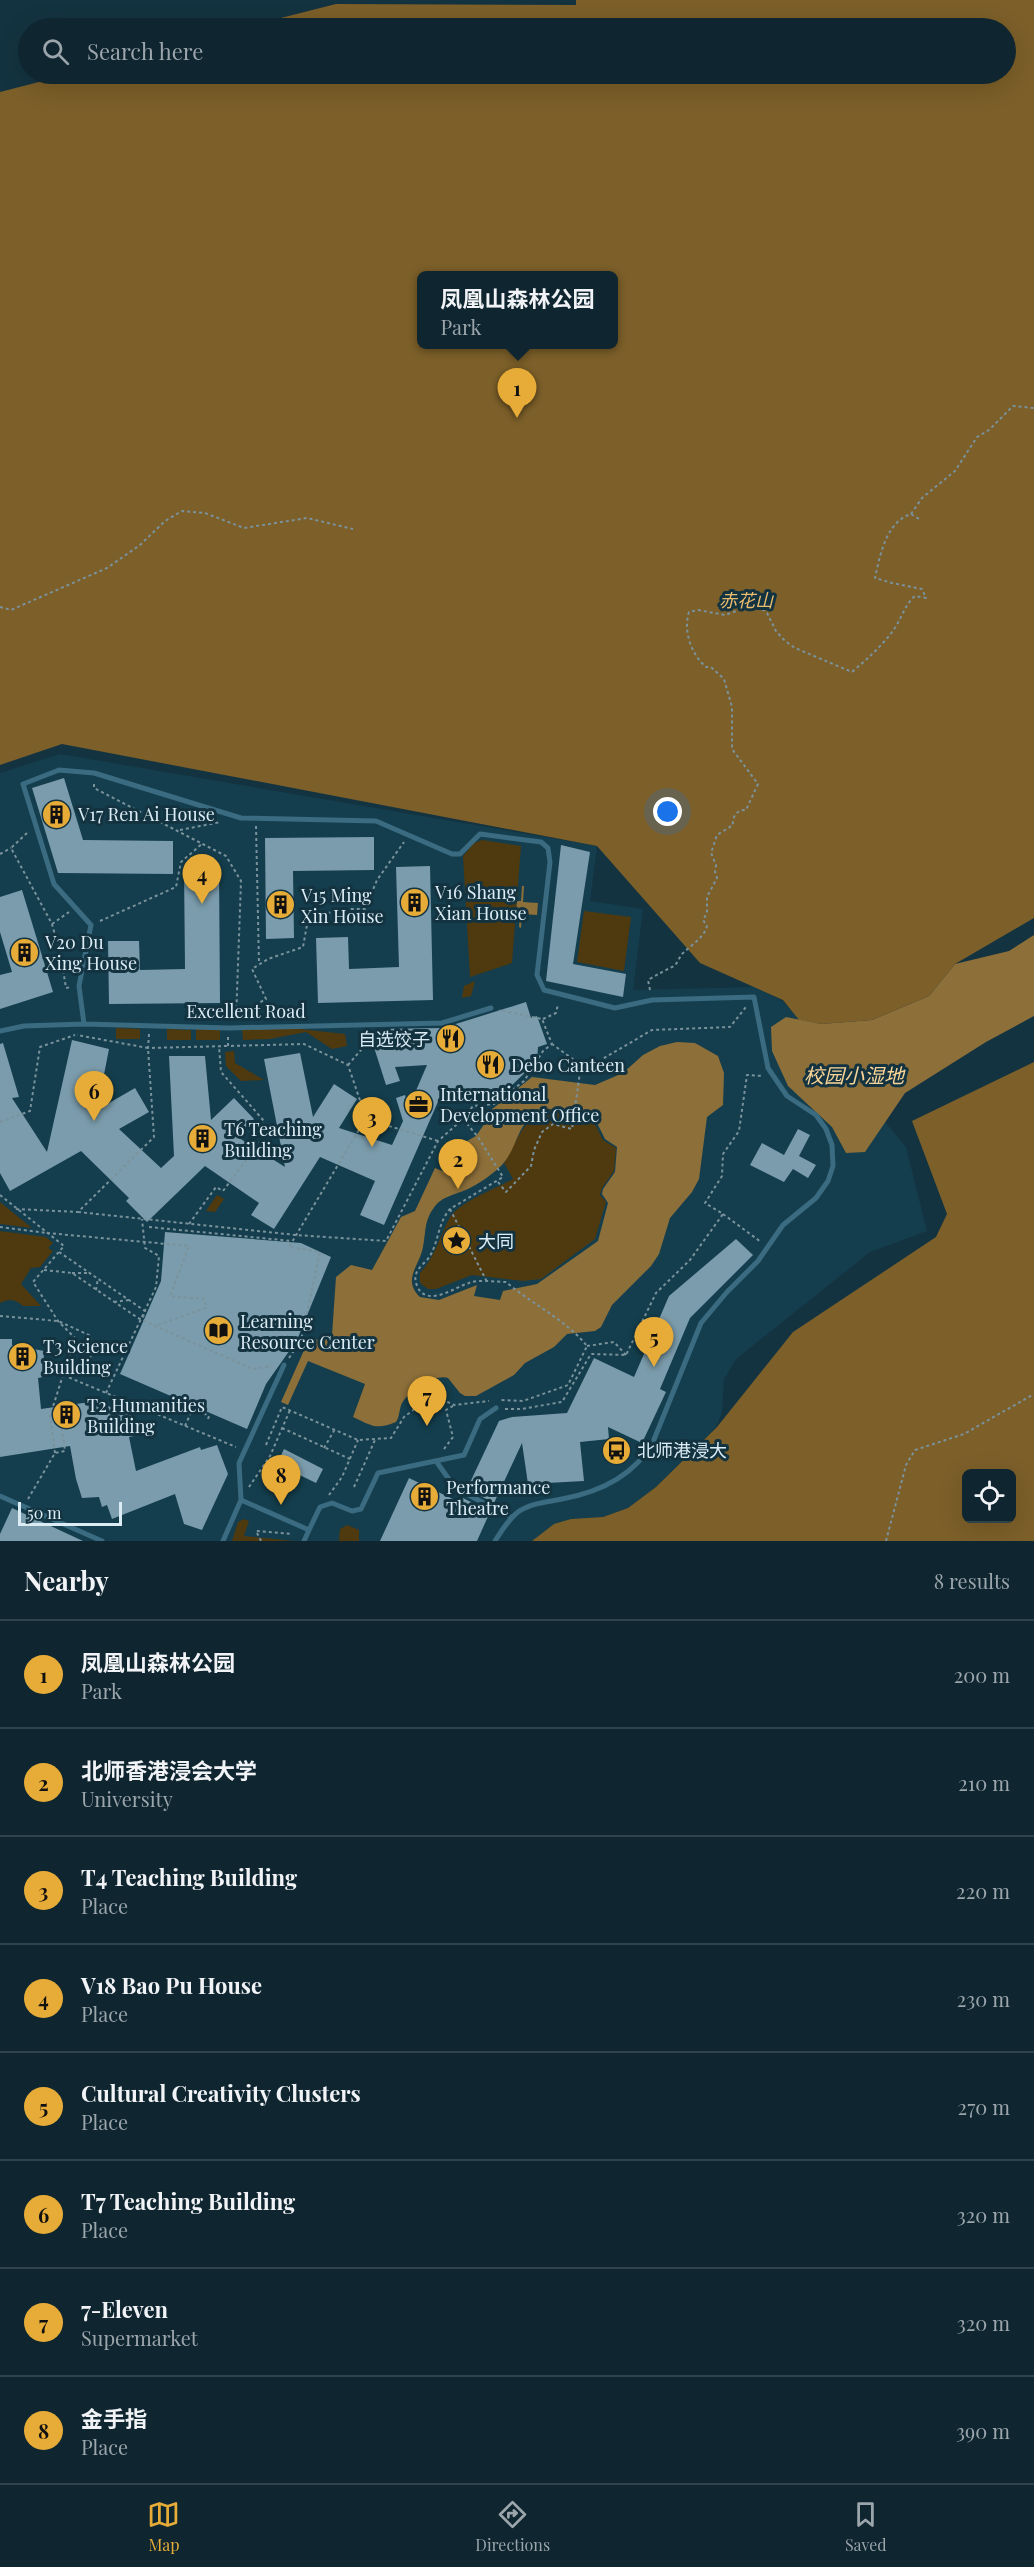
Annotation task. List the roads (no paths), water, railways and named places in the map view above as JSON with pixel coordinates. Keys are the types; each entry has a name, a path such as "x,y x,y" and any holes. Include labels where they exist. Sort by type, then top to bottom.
{"lane":[{"path":"84,1024 79,986 91,925 54,884 23,784 58,770 94,773 241,818 376,821 452,854 460,854 480,834 541,842 548,848 550,862 537,975 544,990 615,1008 652,1000 754,997 768,1068 787,1096 816,1115 826,1129 832,1144 833,1166 828,1180 816,1198 783,1225 758,1261 727,1292 701,1323 644,1459 629,1473 605,1486 577,1496 534,1504 512,1517 495,1541"},
{"name":"Excellent Road","path":"0,1031 24,1026 84,1024 229,1028 442,1023 491,1008"},
{"path":"223,1541 241,1500 239,1462 284,1365"},
{"path":"241,1500 306,1535 320,1507 332,1503 352,1512 362,1509 378,1473 464,1455 480,1419 496,1408"},
{"path":"436,1461 455,1488 512,1517"},
{"path":"0,1496 102,1541"}],"water":[{"path":"522,886 524,886 523,902 538,903 537,915 522,914 521,928 519,927 520,913 516,913 517,901 521,901"},
{"name":"校园小湿地","path":"1034,935 1034,1016 986,1042 905,1093 865,1152 846,1153 832,1127 788,1086 772,1051 771,1027 786,1017 821,1024 872,1020 929,996 955,964 1009,951"},
{"path":"677,1042 695,1043 718,1056 724,1073 723,1105 707,1117 699,1179 692,1192 670,1218 659,1254 651,1266 612,1305 601,1327 595,1331 567,1334 554,1347 525,1363 514,1375 476,1396 465,1396 460,1393 448,1378 436,1378 429,1381 405,1399 396,1422 384,1426 370,1425 353,1417 365,1384 308,1361 288,1405 281,1402 309,1339 324,1340 325,1335 332,1335 336,1277 351,1265 372,1270 401,1217 415,1211 435,1168 445,1172 456,1147 476,1136 491,1110 532,1077 595,1085 623,1073 643,1055 660,1046","holes":["545,1108 595,1119 605,1139 617,1147 615,1172 603,1189 602,1194 608,1203 598,1241 537,1284 503,1291 500,1300 474,1296 477,1285 439,1300 420,1297 413,1287 412,1278 422,1251 427,1221 436,1205 477,1184 499,1168 508,1157 528,1120"]}],"place":[{"name":"凤凰山森林公园","path":"517,418"},
{"name":"V17 Ren Ai House","path":"57,814"},
{"name":"V16 Shang Xian House","path":"414,902"},
{"name":"V18 Bao Pu House","path":"202,904"},
{"name":"V15 Ming Xin House","path":"280,905"},
{"name":"V20 Du Xing House","path":"24,952"},
{"name":"自选饺子","path":"451,1039"},
{"name":"Debo Canteen","path":"490,1065"},
{"name":"International Development Office","path":"419,1104"},
{"name":"T7 Teaching Building","path":"94,1121"},
{"name":"T6 Teaching Building","path":"203,1139"},
{"name":"T4 Teaching Building","path":"372,1147"},
{"name":"北师香港浸会大学","path":"458,1189"},
{"name":"大同","path":"457,1241"},
{"name":"Learning Resource Center","path":"219,1331"},
{"name":"T3 Science Building","path":"22,1356"},
{"name":"Cultural Creativity Clusters","path":"654,1367"},
{"name":"T2 Humanities Building","path":"66,1415"},
{"name":"7-Eleven","path":"427,1426"},
{"name":"北师港浸大","path":"616,1450"},
{"name":"Performance Theatre","path":"425,1497"},
{"name":"金手指","path":"281,1505"}],"park label":[{"name":"赤花山","path":"746,600"}]}
